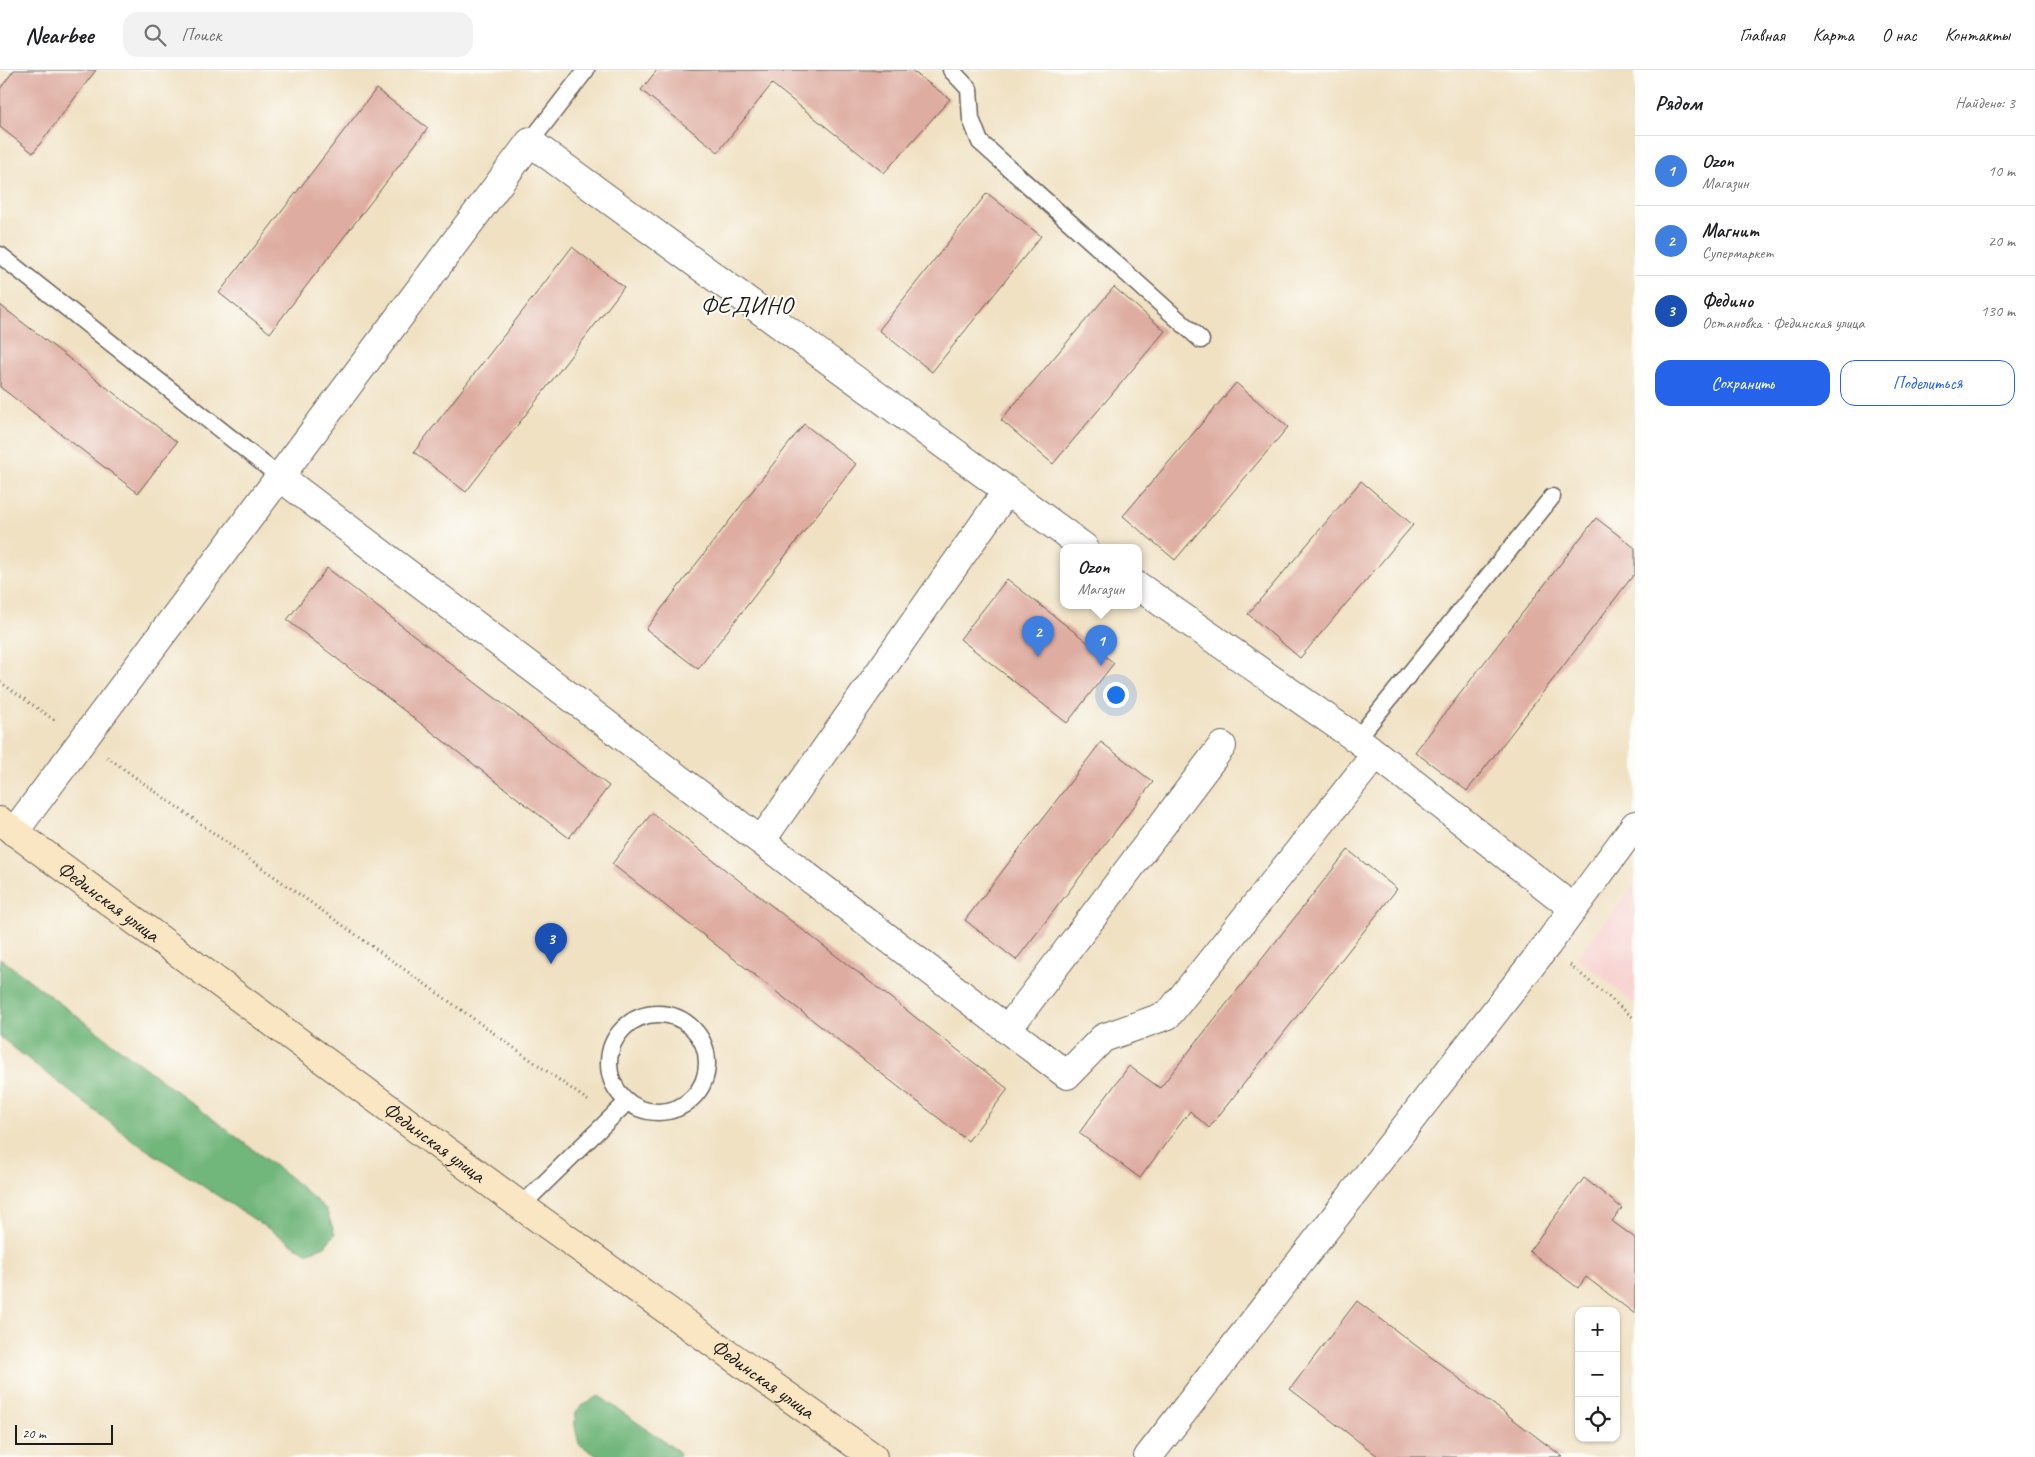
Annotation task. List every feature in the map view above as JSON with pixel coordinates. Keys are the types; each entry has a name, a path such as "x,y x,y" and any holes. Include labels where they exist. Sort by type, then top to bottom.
{"street":[{"path":"7,827 83,739 530,142 1006,492 1080,544"},
{"path":"280,477 1067,1075 1103,1038 1168,1015 1366,747"},
{"path":"761,841 1006,492"},
{"path":"1142,589 1366,747 1573,908"},
{"path":"1007,1030 1222,746"},
{"path":"1148,1457 1547,945 1635,825"},
{"name":"Фединская улица","path":"7,827 521,1206 873,1457"}],"lane":[{"path":"530,142 586,70"},
{"path":"951,70 969,90 971,119 980,142 1201,340"},
{"path":"0,255 280,477"},
{"path":"1366,747 1552,497"},
{"path":"648,1014 672,1016 693,1029 703,1042 707,1058 706,1075 699,1090 688,1102 674,1110 658,1113 641,1110 627,1102 616,1090 609,1067 612,1043 620,1030 633,1020 648,1014"},
{"path":"521,1206 627,1102"}],"path":[{"path":"0,682 83,739 611,1117"},
{"path":"1547,945 1635,1019"}],"shaded area":[{"path":"1635,885 1635,1004 1577,957"}],"green space":[{"path":"0,958 288,1176 326,1209 335,1234 325,1246 306,1253 135,1142 0,1037"},
{"path":"599,1396 678,1451 680,1457 599,1457 579,1444 575,1426 578,1409"}],"building":[{"path":"14,70 96,70 33,153 0,127 0,89"},
{"path":"657,70 779,70 782,73 784,70 911,70 950,99 884,173 772,84 718,152 641,90"},
{"path":"376,89 428,128 270,333 219,293"},
{"path":"987,193 1041,236 932,372 879,330"},
{"path":"572,247 624,287 466,492 414,452"},
{"path":"1114,287 1165,331 1053,464 1001,420"},
{"path":"0,305 177,442 138,493 0,387"},
{"path":"1236,383 1288,427 1175,560 1123,516"},
{"path":"804,424 856,464 698,669 646,629"},
{"path":"1361,481 1413,525 1300,658 1248,614"},
{"path":"1596,518 1635,548 1635,573 1467,791 1415,752"},
{"path":"327,568 609,786 569,838 287,620"},
{"path":"1007,579 1114,663 1067,723 960,639"},
{"path":"1101,742 1153,782 1016,960 965,920"},
{"path":"652,813 1008,1089 968,1141 612,864"},
{"path":"1348,850 1397,889 1209,1128 1190,1111 1140,1178 1079,1133 1129,1066 1160,1088"},
{"path":"1584,1178 1622,1208 1612,1221 1635,1238 1635,1314 1586,1277 1578,1288 1529,1251"},
{"path":"1357,1301 1563,1457 1379,1457 1290,1389"}],"place":[{"name":"Магнит","path":"1038,657"},
{"name":"Ozon","path":"1101,666"},
{"name":"Федино","path":"551,964"}],"district":[{"name":"ФЕДИНО","path":"747,305"}]}
